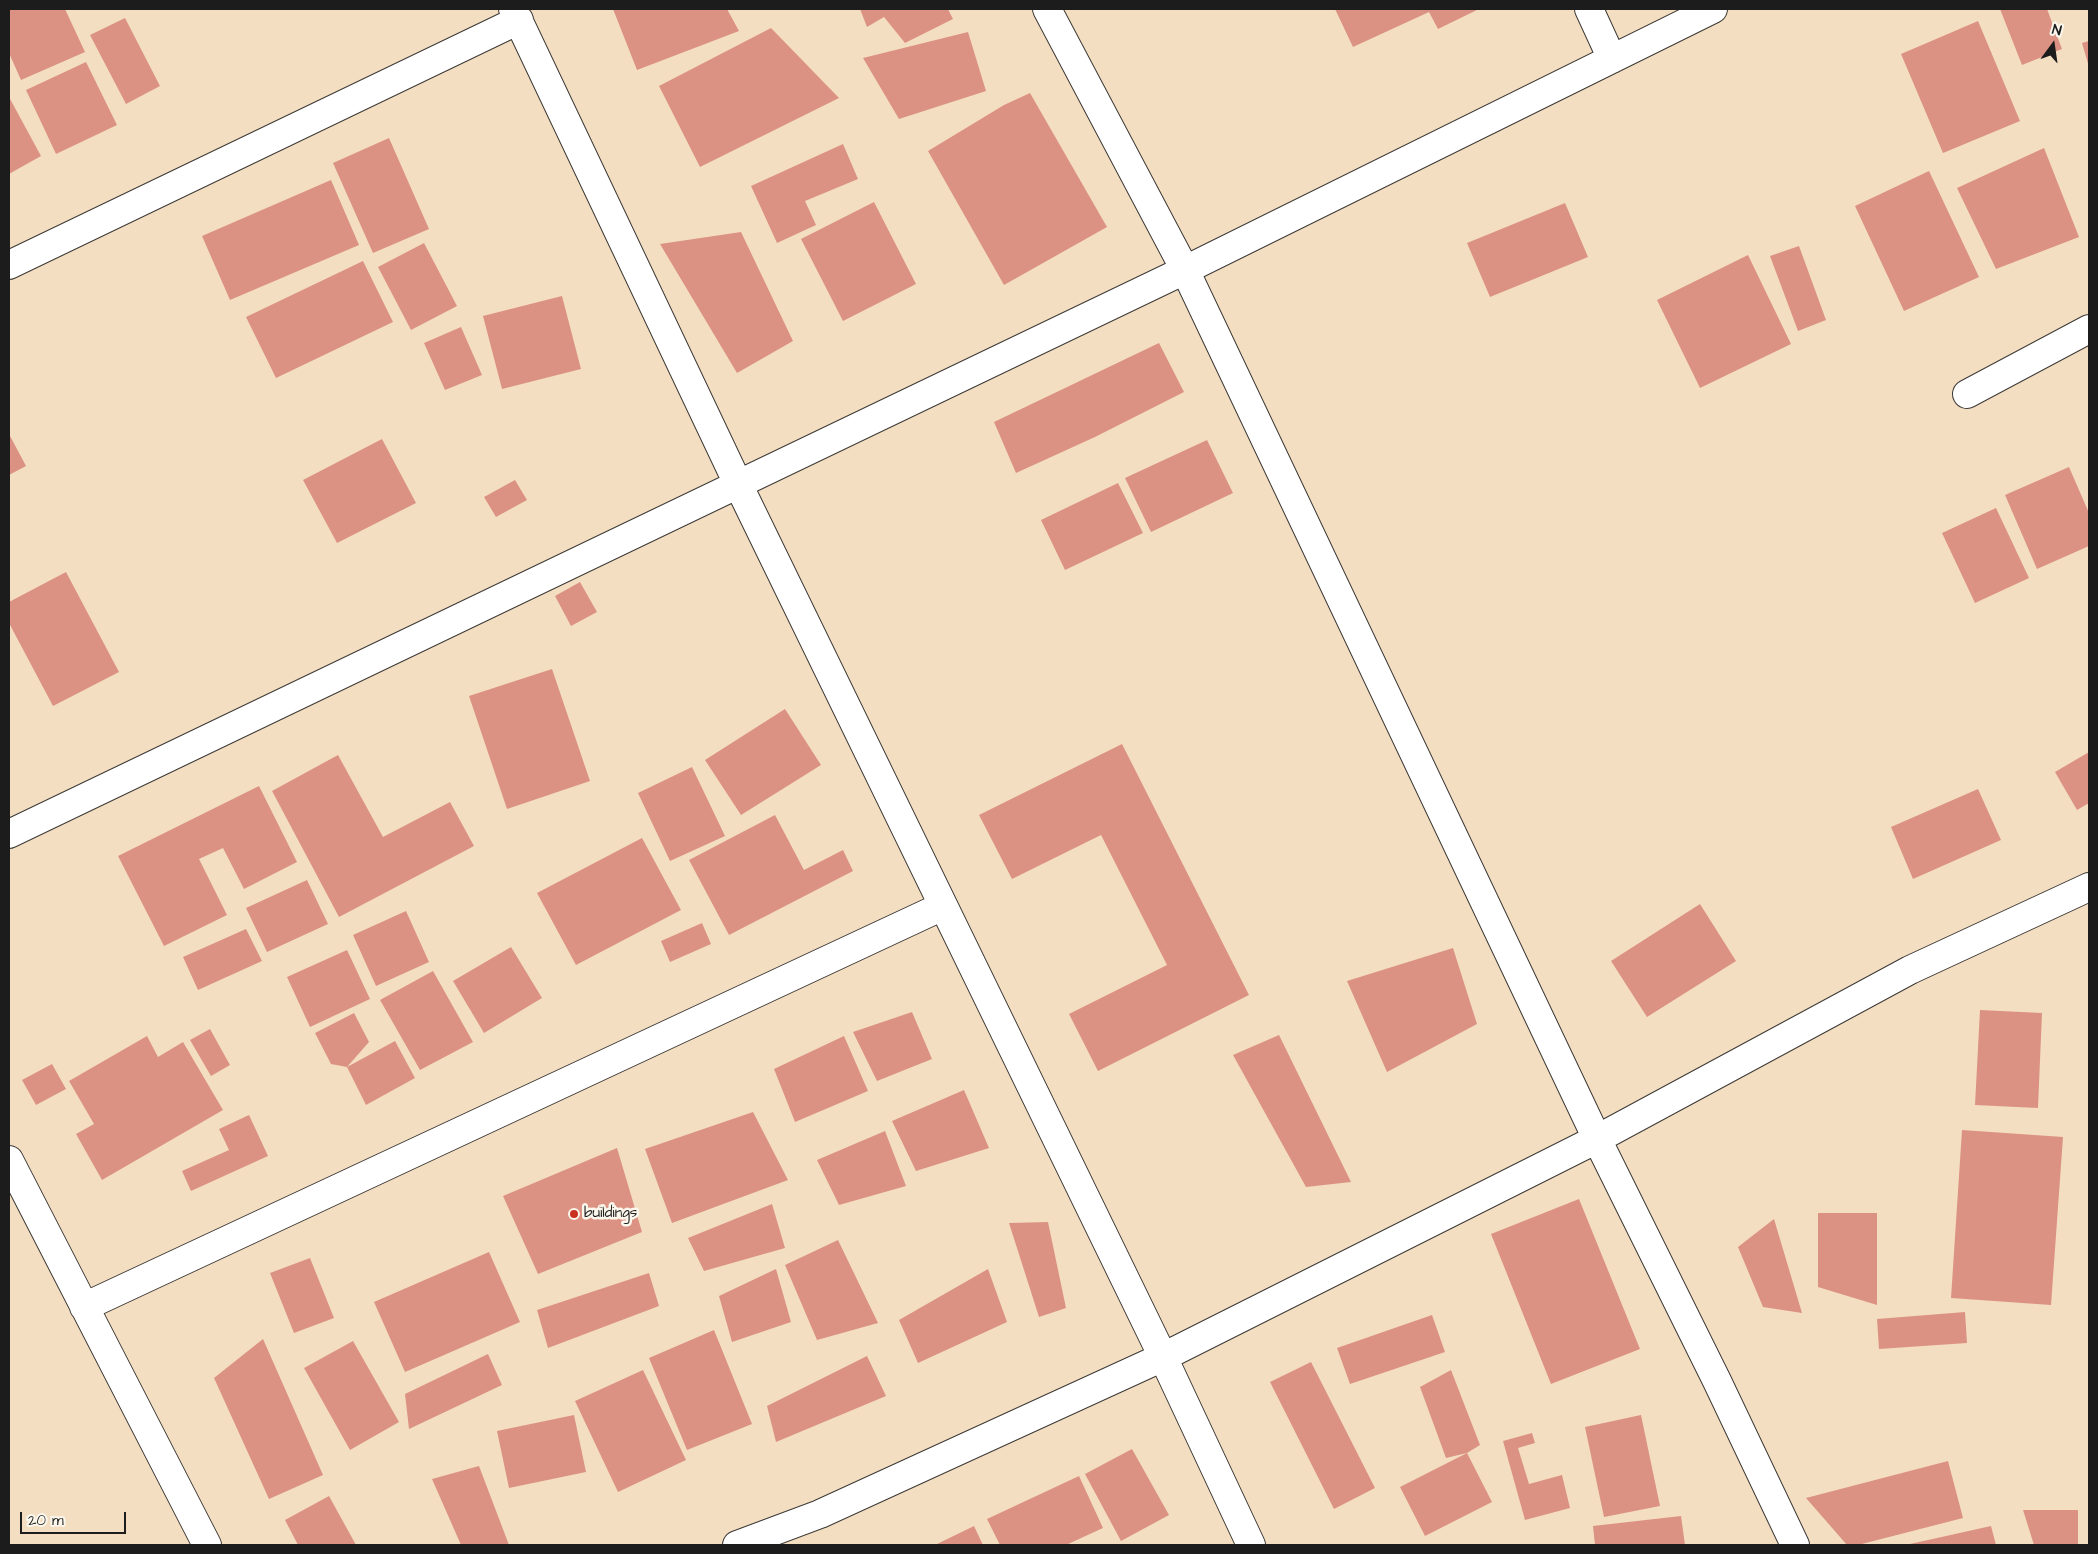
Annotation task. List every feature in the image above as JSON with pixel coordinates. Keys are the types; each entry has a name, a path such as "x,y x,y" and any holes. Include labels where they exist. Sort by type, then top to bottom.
{"street":[{"path":"1047,9 1185,270 1597,1139 1717,1380 1795,1545"},
{"path":"1589,9 1612,59"},
{"path":"9,834 1185,270 1713,9"},
{"path":"9,265 516,14 738,484 1163,1357 1251,1545"},
{"path":"1967,394 2089,329"},
{"path":"737,1545 820,1514 1163,1357 1597,1139 1910,970 2089,887"},
{"path":"84,1307 943,906"},
{"path":"9,1160 207,1545"}],"building":[{"path":"9,9 65,9 85,52 21,80 9,53"},
{"path":"613,9 727,9 739,31 637,70"},
{"path":"860,9 948,9 953,19 905,43 884,17 867,27"},
{"path":"1335,9 1479,9 1438,29 1429,12 1353,47"},
{"path":"2000,9 2047,9 2062,49 2022,65"},
{"path":"125,18 160,86 126,104 90,35"},
{"path":"1978,21 2020,121 1943,153 1901,54"},
{"path":"771,28 839,98 700,167 659,86"},
{"path":"968,32 986,91 899,119 863,58"},
{"path":"2089,41 2089,67 2082,43"},
{"path":"86,62 117,125 56,154 26,90"},
{"path":"1030,93 1107,227 1004,285 928,151 1004,105"},
{"path":"9,97 41,156 9,174"},
{"path":"389,138 429,229 373,253 333,163"},
{"path":"843,144 858,179 805,201 816,225 777,243 751,186"},
{"path":"2044,148 2079,237 1996,269 1957,188"},
{"path":"1929,171 1979,277 1904,311 1855,206"},
{"path":"331,180 359,245 230,300 202,236"},
{"path":"874,202 916,284 843,321 801,239"},
{"path":"1565,203 1588,257 1490,297 1467,243"},
{"path":"741,232 793,341 737,373 660,244"},
{"path":"424,243 457,306 411,330 378,267"},
{"path":"1799,246 1826,320 1798,331 1770,256"},
{"path":"1748,255 1791,344 1700,388 1657,300"},
{"path":"363,261 393,322 276,378 246,317"},
{"path":"562,296 581,369 502,389 483,316"},
{"path":"461,327 482,375 445,390 424,343"},
{"path":"1159,343 1184,392 1095,437 1016,473 994,422"},
{"path":"9,434 26,466 9,475"},
{"path":"382,439 416,503 337,543 303,480"},
{"path":"1207,440 1233,493 1151,532 1125,478"},
{"path":"2069,467 2089,513 2089,546 2037,569 2005,495"},
{"path":"515,480 527,500 496,517 484,497"},
{"path":"1118,483 1143,533 1065,570 1041,520"},
{"path":"1996,508 2029,578 1975,603 1942,533"},
{"path":"66,572 119,672 53,706 9,623 9,602"},
{"path":"580,582 597,612 571,626 555,596"},
{"path":"552,669 590,781 507,809 469,696"},
{"path":"785,709 821,765 741,815 705,760"},
{"path":"1122,744 1249,995 1098,1071 1069,1014 1167,965 1101,835 1012,879 979,815"},
{"path":"2089,752 2089,803 2077,810 2055,772"},
{"path":"338,755 383,837 450,802 474,846 339,917 272,791"},
{"path":"692,767 725,836 670,861 638,793"},
{"path":"259,786 297,862 244,889 223,848 199,859 227,915 164,946 118,856"},
{"path":"1978,789 2001,840 1913,879 1891,827"},
{"path":"775,815 804,870 843,850 853,871 729,935 689,860"},
{"path":"642,838 681,910 576,965 537,893"},
{"path":"307,880 328,924 267,952 246,908"},
{"path":"1700,904 1736,961 1647,1017 1611,961"},
{"path":"406,911 429,962 376,986 353,935"},
{"path":"702,923 711,944 670,962 661,941"},
{"path":"246,929 262,961 198,990 183,957"},
{"path":"511,947 542,998 484,1033 453,981"},
{"path":"1453,948 1477,1024 1387,1072 1347,981"},
{"path":"347,950 370,999 310,1027 287,977"},
{"path":"433,971 473,1042 420,1070 380,1000"},
{"path":"1980,1010 2042,1013 2038,1108 1975,1105"},
{"path":"912,1012 932,1059 877,1081 853,1032"},
{"path":"354,1013 369,1042 347,1067 331,1064 315,1033"},
{"path":"210,1029 230,1065 211,1076 190,1040"},
{"path":"1279,1035 1351,1182 1306,1187 1233,1055"},
{"path":"147,1036 158,1057 183,1042 223,1110 102,1180 76,1134 94,1124 69,1081"},
{"path":"844,1036 868,1091 795,1122 774,1069"},
{"path":"395,1041 415,1078 366,1105 347,1067"},
{"path":"52,1064 66,1089 36,1105 22,1080"},
{"path":"964,1090 989,1148 916,1171 892,1121"},
{"name":"buildings","path":"753,1112 788,1180 672,1223 645,1149"},
{"path":"249,1115 268,1156 191,1191 182,1171 229,1150 219,1129"},
{"path":"1962,1130 2063,1137 2051,1305 1951,1298"},
{"path":"885,1131 906,1186 839,1205 817,1160"},
{"name":"buildings","path":"617,1148 642,1232 538,1274 503,1196"},
{"path":"1579,1199 1640,1349 1551,1384 1491,1234"},
{"path":"772,1204 785,1248 704,1271 688,1238"},
{"path":"1818,1213 1877,1213 1877,1305 1818,1287"},
{"path":"1774,1219 1802,1313 1763,1307 1738,1247"},
{"path":"1048,1222 1066,1308 1039,1317 1009,1223"},
{"path":"838,1240 878,1323 817,1340 785,1265"},
{"path":"489,1252 520,1322 405,1372 374,1302"},
{"path":"310,1258 334,1318 294,1333 270,1273"},
{"path":"776,1269 791,1322 732,1342 719,1296"},
{"path":"988,1269 1007,1322 918,1363 899,1320"},
{"path":"649,1273 659,1306 548,1348 537,1310"},
{"path":"1965,1312 1967,1343 1879,1349 1877,1319"},
{"path":"1432,1315 1445,1352 1350,1384 1337,1348"},
{"path":"714,1330 752,1424 687,1450 649,1358"},
{"path":"263,1339 323,1475 269,1499 214,1378"},
{"path":"353,1341 399,1422 350,1450 304,1368"},
{"path":"488,1354 502,1385 409,1429 405,1394"},
{"path":"867,1356 886,1396 776,1442 767,1406"},
{"path":"1311,1362 1375,1488 1334,1509 1270,1382"},
{"path":"643,1370 686,1460 618,1492 575,1401"},
{"path":"1451,1370 1480,1445 1467,1453 1446,1458 1420,1387"},
{"path":"574,1415 586,1472 509,1488 497,1431"},
{"path":"1641,1415 1660,1506 1604,1517 1585,1427"},
{"path":"1532,1433 1535,1443 1518,1448 1529,1484 1562,1475 1570,1508 1525,1520 1503,1441"},
{"path":"1132,1449 1169,1515 1121,1541 1085,1474"},
{"path":"1467,1453 1492,1502 1425,1536 1400,1487"},
{"path":"1948,1461 1963,1518 1858,1545 1847,1545 1806,1498"},
{"path":"479,1466 509,1545 461,1545 432,1479"},
{"path":"1079,1476 1103,1528 1066,1545 1000,1545 987,1519"},
{"path":"329,1496 356,1545 298,1545 285,1520"},
{"path":"2023,1510 2078,1510 2078,1545 2034,1545"},
{"path":"1681,1516 1685,1545 1595,1545 1593,1526"},
{"path":"974,1526 983,1545 935,1545"},
{"path":"1991,1526 1996,1545 1910,1545 1910,1544"}],"place":[{"name":"buildings","path":"574,1214"}]}
